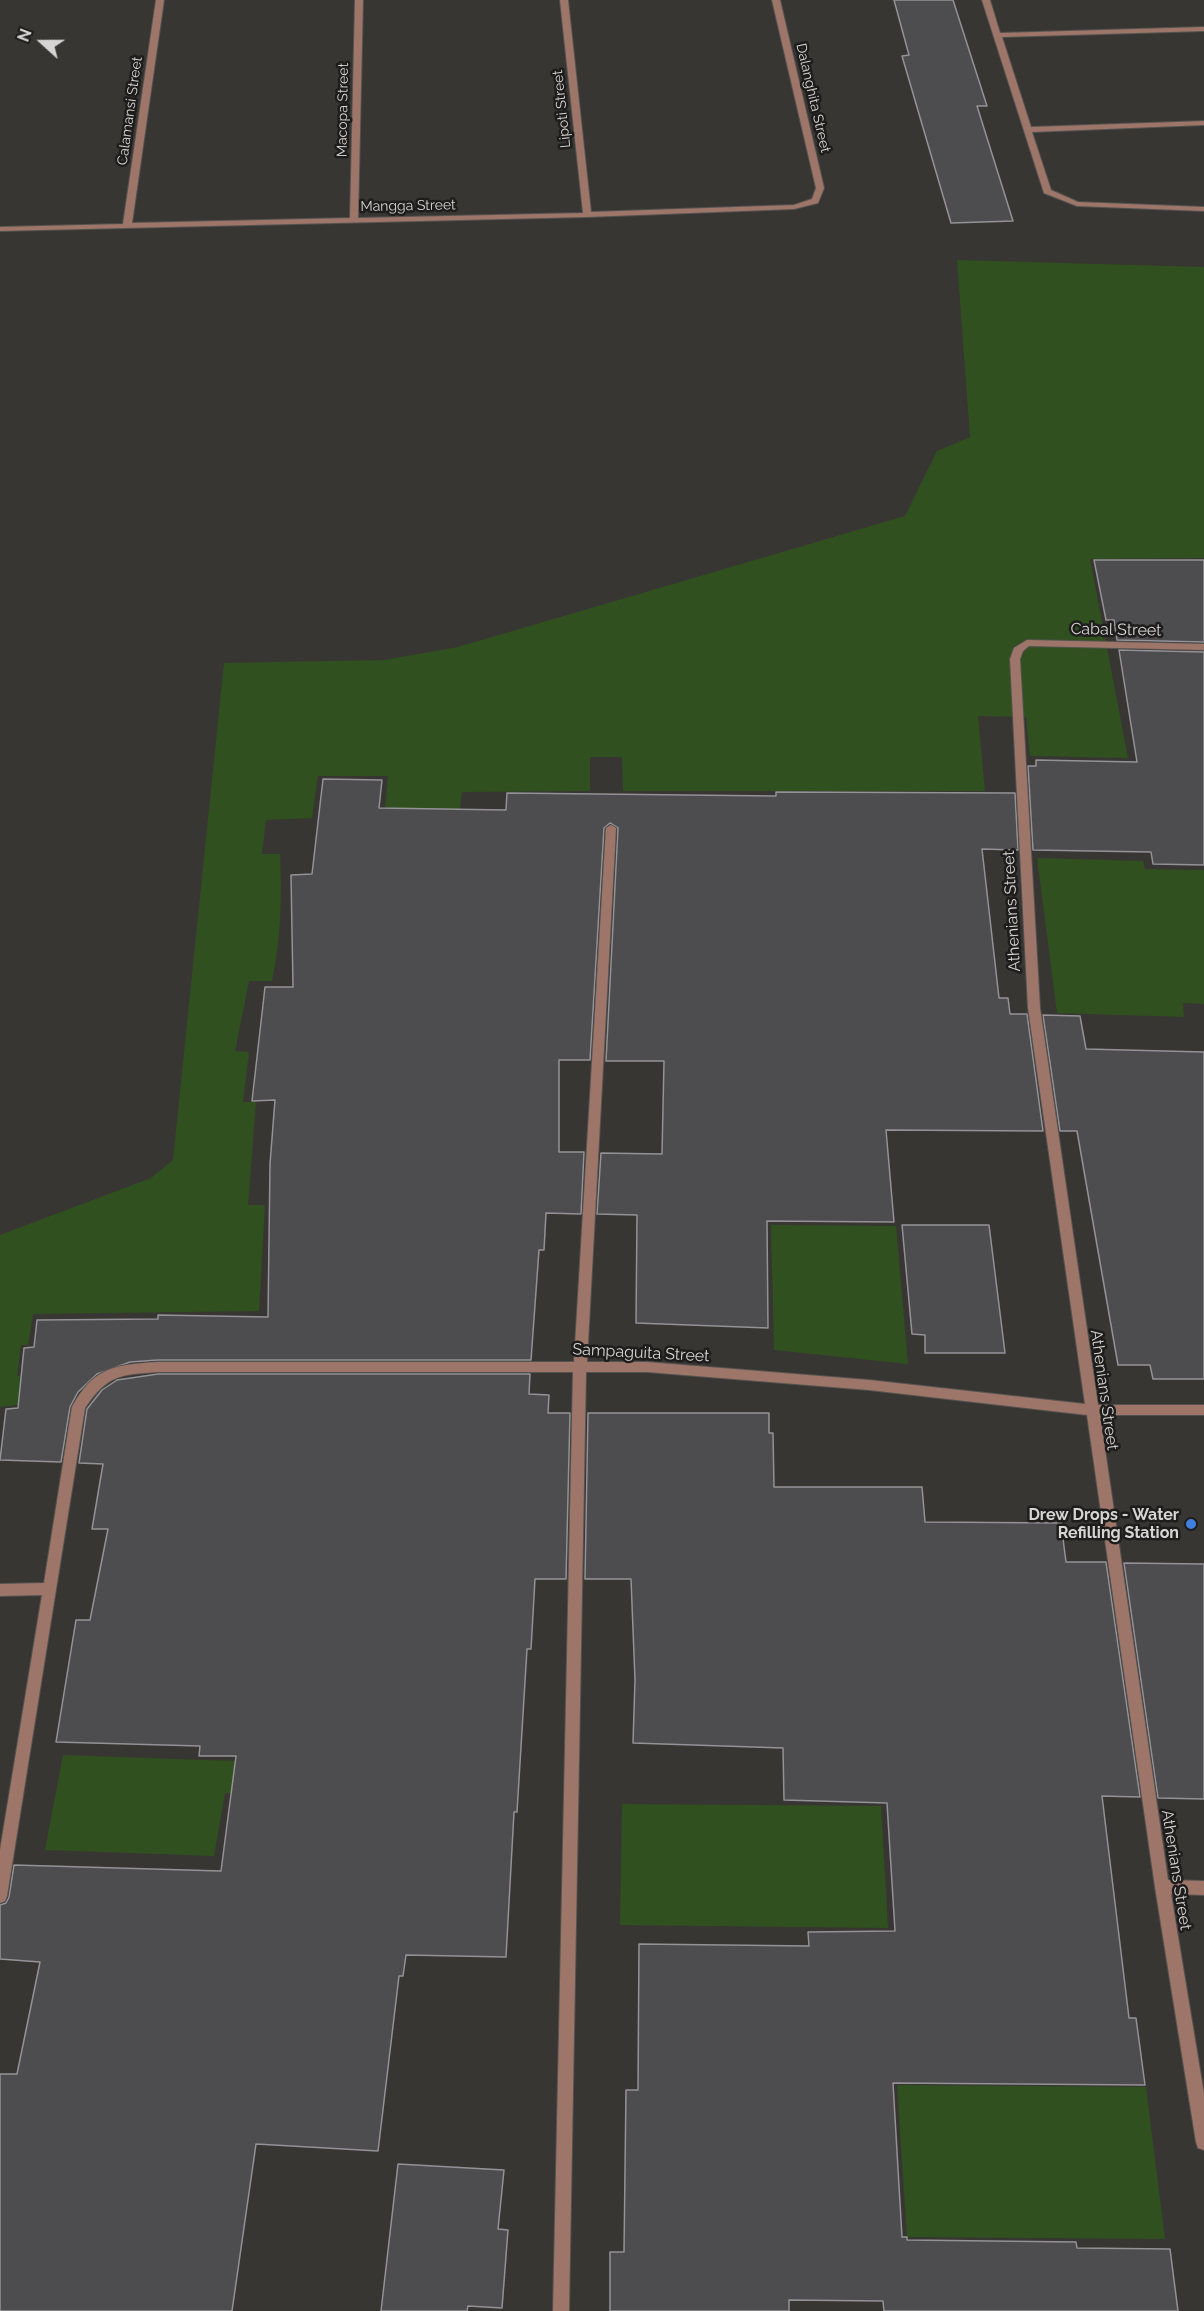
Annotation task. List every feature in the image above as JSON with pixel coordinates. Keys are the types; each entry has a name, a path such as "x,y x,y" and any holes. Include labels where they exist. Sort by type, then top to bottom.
{"street":[{"name":"Calamansi Street","path":"127,226 160,0"},
{"name":"Macopa Street","path":"354,220 359,0"},
{"name":"Lipoti Street","path":"564,0 587,215"},
{"name":"Dalanghita Street","path":"776,0 820,188 815,201"},
{"path":"986,0 1047,191 1077,204 1204,209"},
{"path":"999,35 1204,29"},
{"path":"1027,130 1204,123"},
{"name":"Mangga Street","path":"0,229 587,215 794,207 815,201"},
{"name":"Cabal Street","path":"1026,643 1204,647"},
{"name":"Athenians Street","path":"1026,643 1018,650 1015,659 1034,1008 1090,1410 1162,1887 1204,2142"},
{"path":"561,2311 580,1366 611,828"},
{"name":"Sampaguita Street","path":"51,1589 74,1427 84,1397 101,1380 122,1370 136,1368 647,1367 869,1385 1090,1410 1204,1410"},
{"path":"0,1590 51,1589 0,1896"},
{"path":"1162,1887 1204,1888"}],"green space":[{"path":"957,260 1204,267 1204,558 1090,559 1128,758 1030,756 1026,717 978,716 985,791 623,791 622,757 590,757 590,791 462,792 457,831 383,831 388,776 318,776 312,818 266,820 262,854 280,854 281,902 277,949 272,981 249,981 235,1051 249,1052 243,1102 256,1102 248,1205 265,1205 259,1311 33,1314 28,1345 21,1345 17,1376 30,1376 25,1404 0,1407 0,1235 151,1178 173,1160 224,663 384,660 458,647 905,516 937,451 970,437"},
{"path":"1037,858 1143,861 1145,869 1204,870 1204,1004 1183,1003 1184,1017 1057,1013"},
{"path":"771,1225 896,1226 908,1364 774,1350"},
{"path":"63,1755 290,1763 285,1794 225,1793 214,1856 45,1850"},
{"path":"622,1804 881,1806 888,1928 620,1925"},
{"path":"897,2085 1146,2087 1165,2239 907,2237"}],"building":[{"path":"894,0 953,0 987,106 977,106 1013,221 951,223 902,56 909,55"},
{"path":"1094,560 1204,560 1204,642 1117,640 1114,620 1106,620"},
{"path":"1119,650 1204,652 1204,865 1153,864 1151,852 1033,850 1028,766 1036,766 1036,760 1137,762"},
{"path":"323,779 382,780 379,808 506,810 507,793 776,796 776,792 1015,793 1018,850 982,849 999,998 1008,998 1010,1014 1027,1014 1043,1131 886,1130 894,1222 767,1221 768,1328 636,1323 637,1215 597,1214 601,1153 662,1154 664,1061 606,1061 618,828 610,823 604,828 590,1060 559,1060 559,1152 584,1152 581,1214 546,1213 544,1250 539,1250 531,1360 158,1360 130,1362 97,1374 78,1392 70,1407 61,1462 0,1460 6,1409 18,1408 24,1348 34,1347 37,1320 158,1319 158,1315 268,1317 270,1164 275,1100 252,1101 265,987 293,987 291,875 312,874"},
{"path":"1043,1015 1080,1016 1086,1049 1204,1052 1204,1379 1153,1379 1150,1365 1118,1365 1077,1131 1060,1131"},
{"path":"902,1225 989,1225 1005,1353 925,1353 925,1335 912,1334"},
{"path":"158,1374 530,1374 529,1394 549,1395 548,1413 570,1413 566,1579 535,1579 531,1649 527,1649 517,1812 514,1812 506,1957 406,1955 403,1976 399,1976 378,2151 256,2144 232,2311 0,2311 0,2074 17,2074 40,1962 0,1959 0,1905 6,1903 9,1897 14,1865 221,1871 236,1756 199,1756 200,1746 56,1742 76,1620 90,1620 108,1529 92,1529 103,1464 79,1463 87,1409 102,1390 117,1380"},
{"path":"588,1413 769,1413 769,1433 773,1433 774,1487 922,1487 925,1522 1061,1523 1066,1562 1106,1562 1140,1797 1102,1796 1129,2018 1136,2018 1145,2085 893,2083 902,2237 907,2237 907,2240 1076,2242 1077,2248 1170,2249 1178,2311 884,2311 883,2301 789,2300 789,2311 610,2311 610,2252 624,2252 626,2090 638,2090 639,1944 809,1946 808,1932 895,1931 887,1803 784,1800 783,1748 633,1743 635,1680 631,1579 585,1579"},
{"path":"1124,1563 1204,1564 1204,1799 1158,1798"},
{"path":"398,2164 504,2170 498,2229 508,2230 502,2308 468,2306 467,2311 381,2311"}],"place":[{"name":"Drew Drops - Water Refilling Station","path":"1191,1524"}]}
